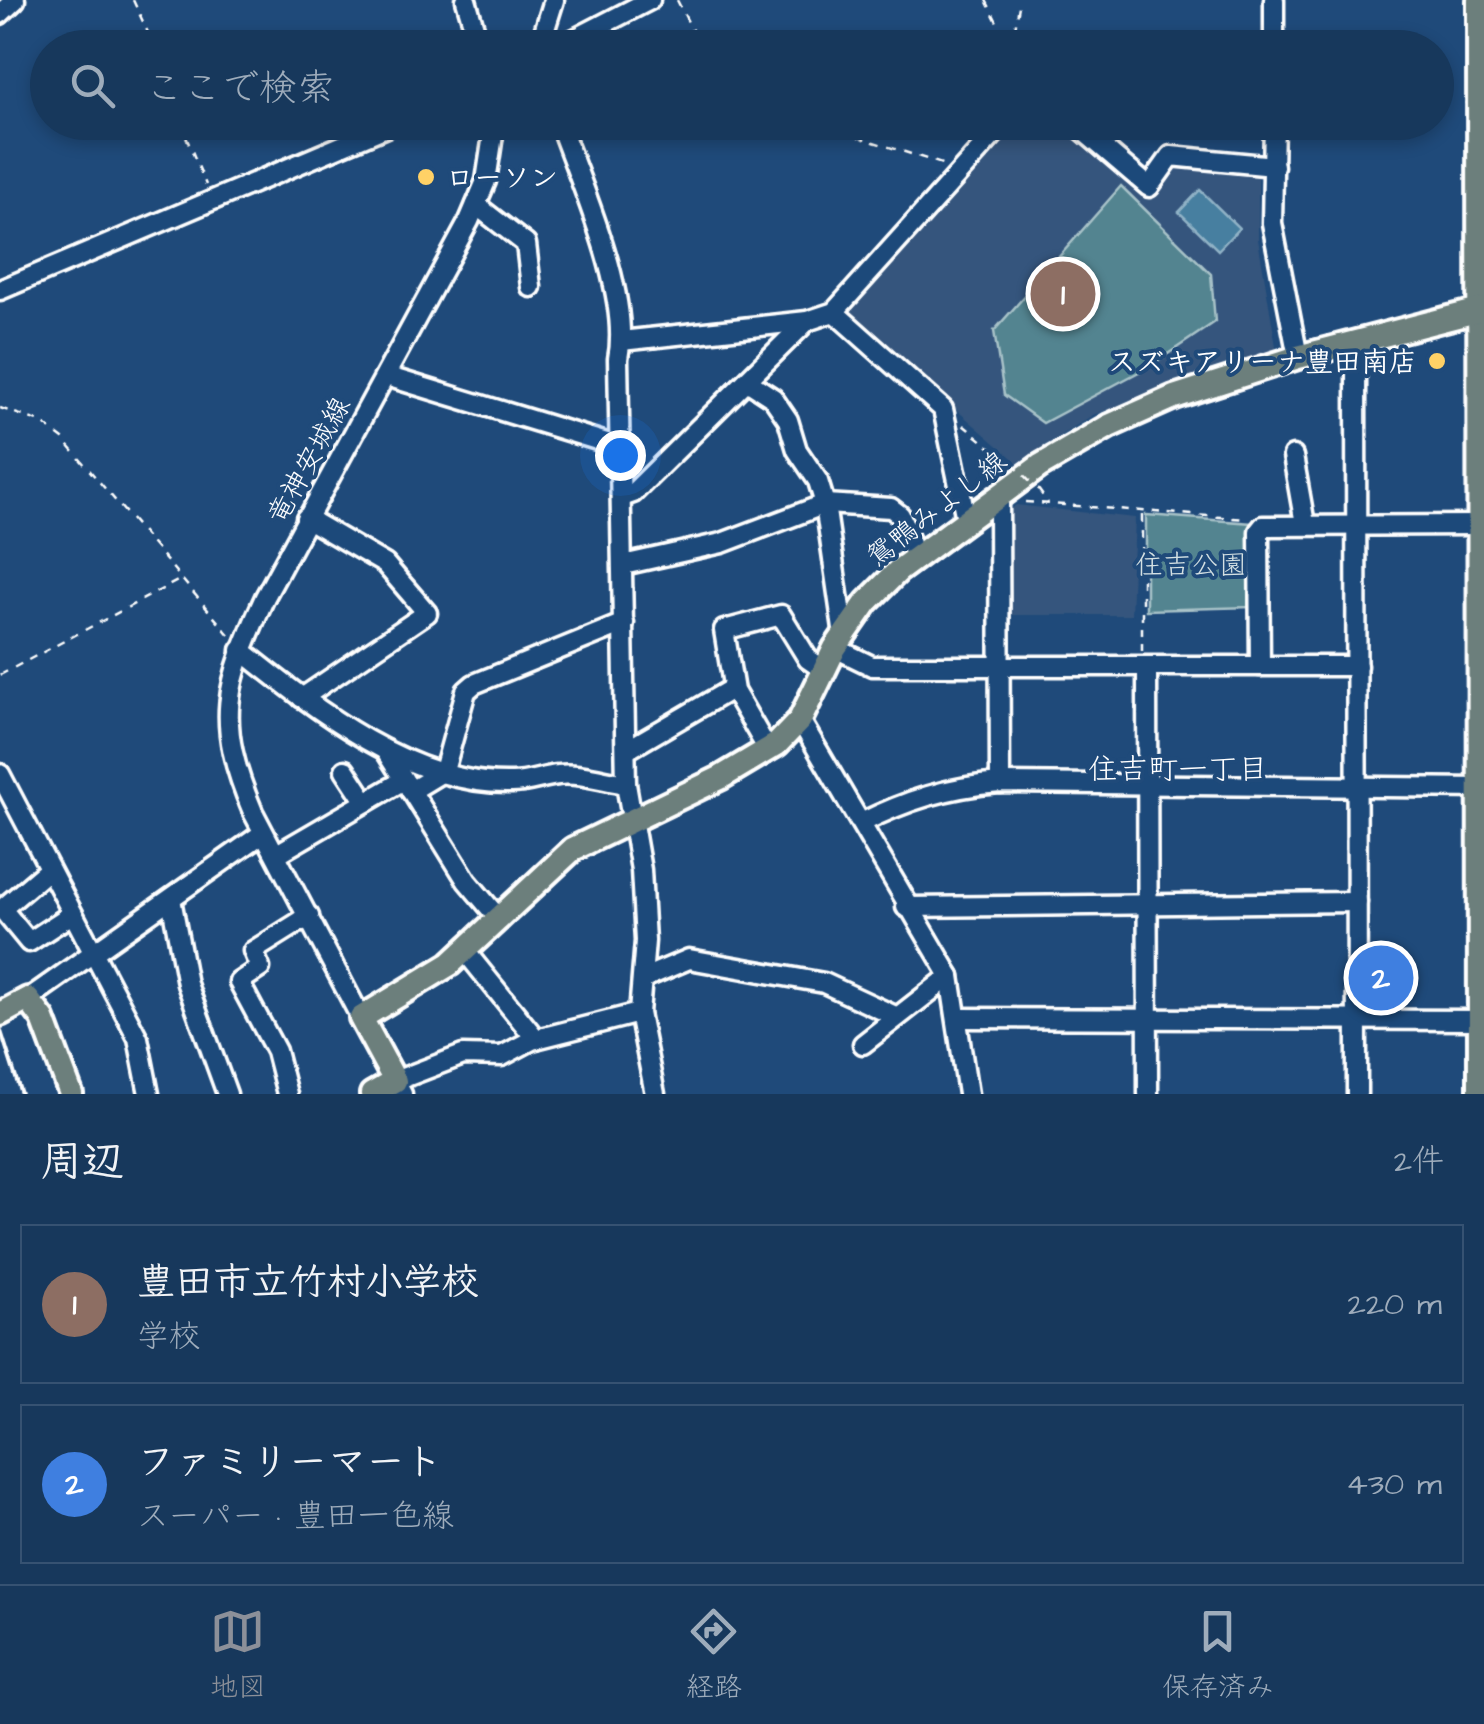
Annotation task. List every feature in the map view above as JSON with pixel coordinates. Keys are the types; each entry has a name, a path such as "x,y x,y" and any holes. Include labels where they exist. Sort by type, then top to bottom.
{"main road":[{"path":"1479,0 1483,310 1478,525 1482,788 1480,1094"},
{"name":"鴛鴨みよし線","path":"362,1018 465,951 574,849 768,750 800,720 839,642 867,602 916,557 966,519 999,500 1040,466 1108,426 1174,397 1298,358 1483,310"},
{"path":"0,1014 28,999 43,1019 71,1094"},
{"path":"362,1018 398,1088 372,1094"}],"street":[{"path":"0,14 15,0"},
{"path":"466,0 475,30"},
{"path":"545,30 554,0"},
{"path":"592,30 650,0"},
{"path":"1274,0 1274,30"},
{"path":"0,290 355,140"},
{"name":"竜神安城線","path":"362,1018 263,833 241,783 226,715 241,650 306,518 476,205 486,181 492,140"},
{"path":"565,140 606,256 622,341 626,784 640,870 644,978 639,1012 655,1094"},
{"path":"622,341 807,321 834,312 989,140"},
{"path":"1094,140 1149,187 1171,156 1274,166"},
{"path":"1274,140 1272,223 1298,358"},
{"path":"476,205 526,244 531,287"},
{"path":"834,312 943,408 966,519"},
{"path":"622,497 633,493 807,321"},
{"path":"1356,342 1360,786 1357,1094"},
{"path":"386,376 620,447"},
{"path":"747,380 773,398 788,420 796,450 818,480 826,504 839,642 872,666 1358,666"},
{"path":"1293,456 1305,524"},
{"path":"999,500 1000,783"},
{"path":"623,565 722,543 826,504 891,508 900,515 916,557"},
{"path":"302,698 428,613 385,564 306,518"},
{"path":"1260,666 1262,526 1478,525"},
{"path":"768,750 734,688 724,630 781,615 808,659 824,670"},
{"path":"444,771 466,692 474,684 624,623"},
{"path":"241,650 302,698 385,750 444,771 512,783 562,774 626,784"},
{"path":"1147,667 1148,1094"},
{"path":"626,750 734,688"},
{"path":"800,720 906,907 950,976 968,1094"},
{"path":"385,750 468,881 500,920"},
{"path":"345,770 366,802"},
{"path":"277,854 366,802 444,771"},
{"path":"0,774 138,1038 149,1094"},
{"path":"861,823 909,799 960,786 1000,783 1482,788"},
{"path":"28,999 263,833"},
{"path":"49,869 2,908 29,942 72,914"},
{"path":"171,900 187,984 227,1094"},
{"path":"906,907 1357,902"},
{"path":"287,1094 276,1051 239,982 260,968 253,952 309,916"},
{"path":"465,951 536,1039"},
{"path":"644,978 688,959 762,970 824,983 895,1016"},
{"path":"862,1044 950,976"},
{"path":"398,1088 463,1055 502,1056 536,1039 639,1012"},
{"path":"959,1018 1480,1020"}],"path":[{"path":"132,0 146,30"},
{"path":"677,0 692,30"},
{"path":"986,0 1002,30"},
{"path":"1014,30 1020,0"},
{"path":"187,140 212,200"},
{"path":"869,140 936,161 957,176"},
{"path":"0,408 41,422 62,439 241,650"},
{"path":"943,408 1013,464 1049,504"},
{"path":"999,500 1248,519 1262,526"},
{"path":"1142,512 1142,652 1147,667"},
{"path":"0,675 182,578"}],"shaded area":[{"path":"998,140 1085,140 1149,195 1172,164 1258,169 1258,239 1277,352 1093,415 1018,463 842,311"},
{"path":"1200,190 1239,228 1218,250 1179,212"},
{"path":"1016,505 1135,518 1131,615 1010,615 1011,509"}],"green space":[{"path":"1121,186 1211,274 1215,322 1150,366 1043,423 1004,395 994,331"},
{"name":"住吉公園","path":"1146,515 1252,523 1252,607 1146,610"}],"railway":[{"path":"0,1028 21,1094"}],"place":[{"name":"ローソン","path":"426,177"},
{"name":"豊田市立竹村小学校","path":"1063,294"},
{"name":"スズキアリーナ豊田南店","path":"1437,361"},
{"name":"ファミリーマート","path":"1381,978"}],"district":[{"name":"住吉町一丁目","path":"1178,769"}]}
